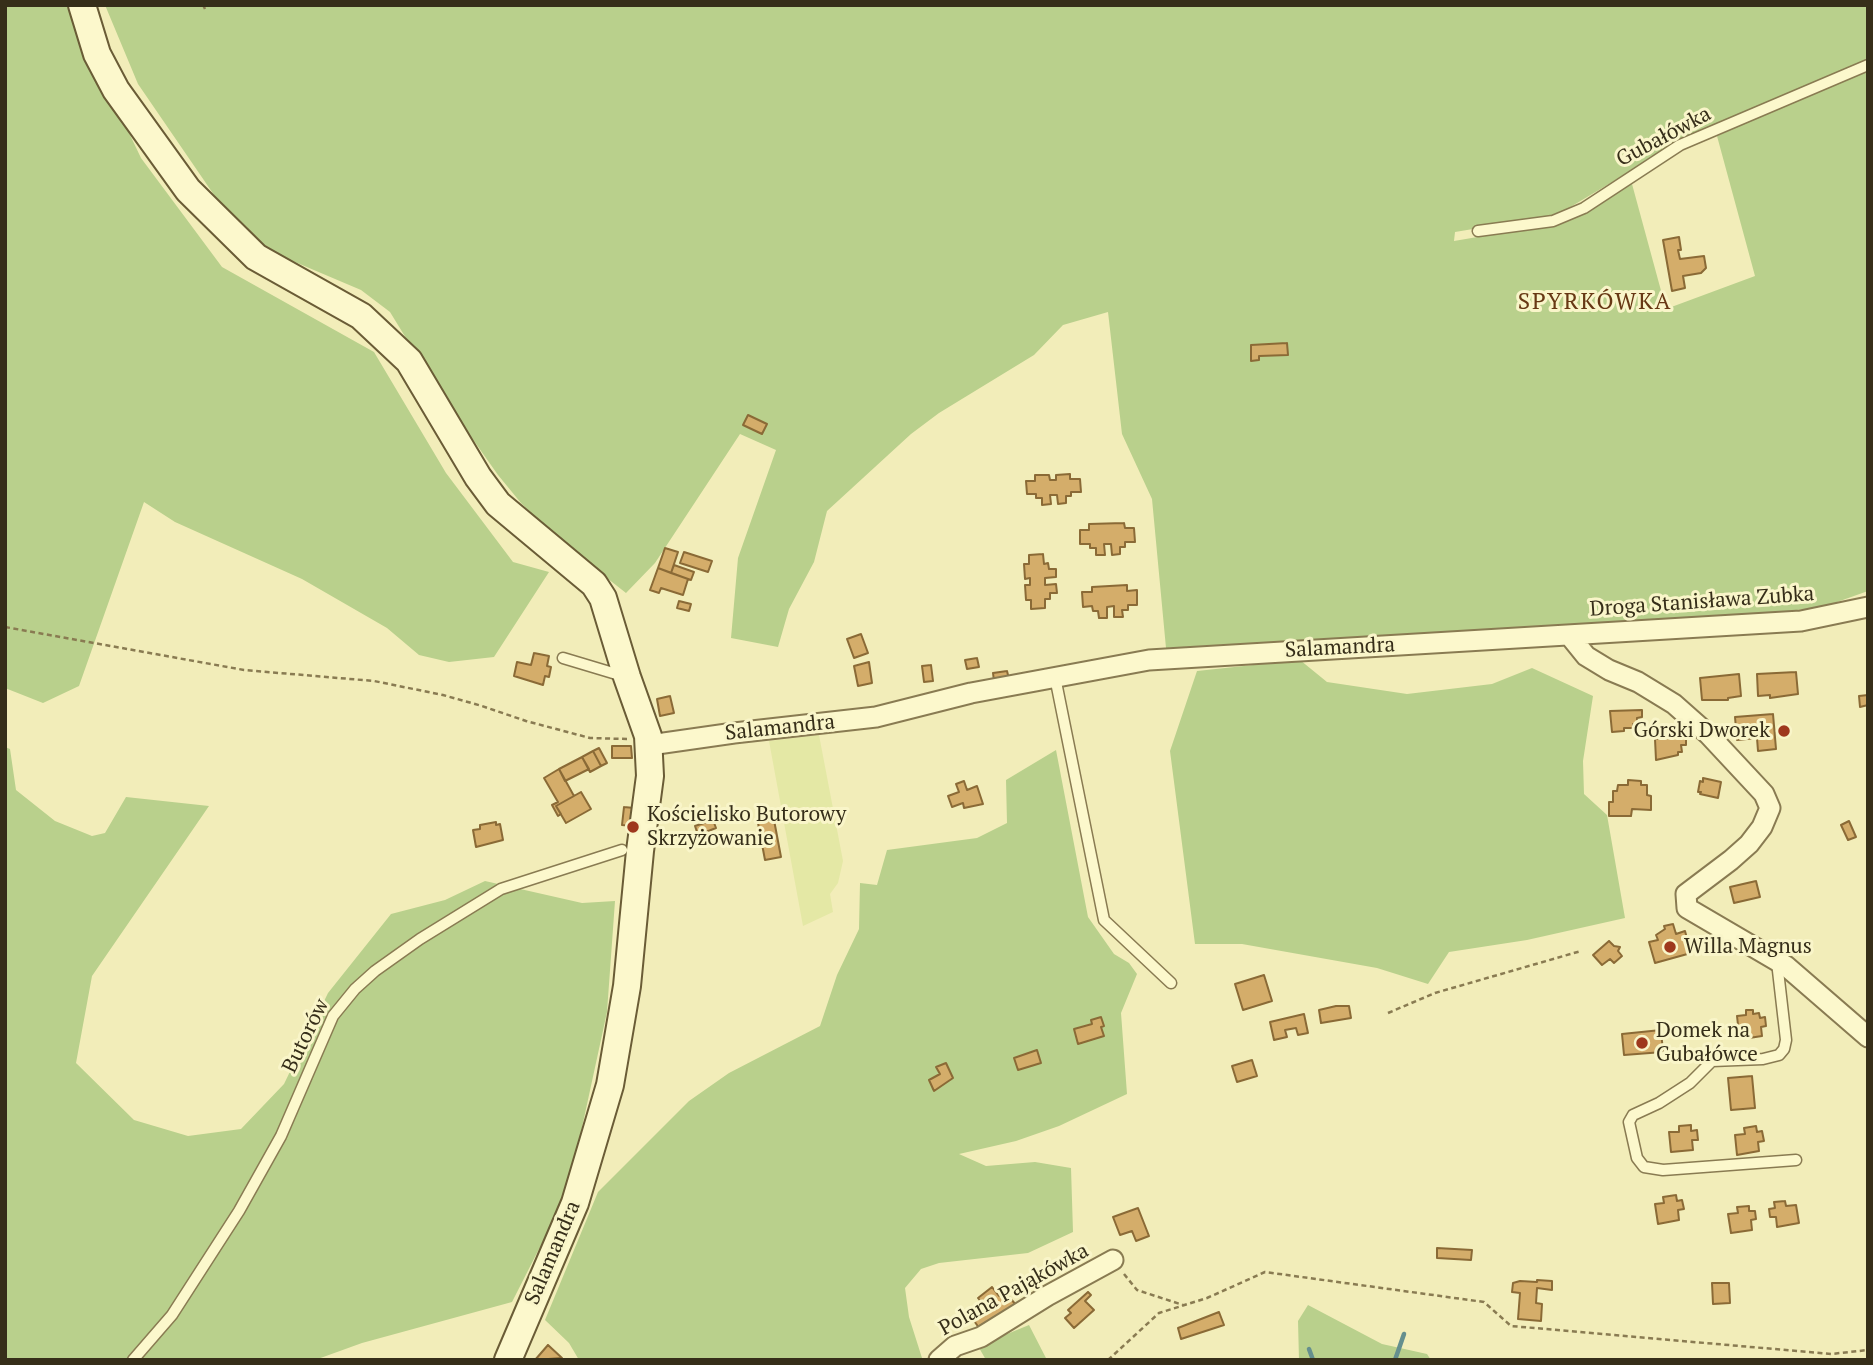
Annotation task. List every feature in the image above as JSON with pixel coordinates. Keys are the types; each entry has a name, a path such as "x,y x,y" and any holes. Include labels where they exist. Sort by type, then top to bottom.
{"street":[{"path":"82,5 97,54 116,90 187,190 256,257 361,316 409,361 478,477 498,504 594,584 603,597 626,677 649,741"},
{"name":"Droga Stanisława Zubka","path":"1540,637 1801,621 1868,607"},
{"path":"1569,635 1586,656 1674,704 1709,735 1765,794 1770,808 1762,827 1749,844 1731,860 1686,894 1687,908 1777,962 1815,990 1868,1037"},
{"name":"Salamandra","path":"508,1360 575,1203 610,1085 627,986 630,850 650,776 649,741 876,717 971,693 1149,660 1540,637"},
{"name":"Polana Pająkówka","path":"939,1360 955,1346 981,1337 1047,1296 1113,1260"}],"lane":[{"name":"Gubałówka","path":"1478,231 1553,221 1584,208 1680,145 1868,65"},
{"path":"563,658 626,677"},
{"path":"1055,677 1104,920 1171,983"},
{"name":"Butorów","path":"133,1360 172,1315 239,1211 281,1136 333,1016 349,996 375,971 420,939 500,889 630,850"},
{"path":"1777,962 1786,1040 1779,1055 1763,1059 1713,1061 1690,1083 1659,1103 1633,1115 1629,1122 1637,1158 1644,1167 1663,1170 1796,1160"}],"path":[{"path":"5,627 244,670 374,681 482,706 526,722 590,738 649,741"},
{"path":"1388,1013 1435,993 1581,951"},
{"path":"1113,1260 1137,1290 1184,1305"},
{"path":"1108,1360 1159,1313 1207,1298 1265,1272 1484,1302 1511,1325 1830,1354 1868,1350"}],"green space":[{"path":"5,5 68,5 141,158 222,267 374,352 446,473 513,562 549,572 494,657 449,662 419,655 387,628 302,579 175,522 144,502 79,686 43,703 5,688"},
{"path":"105,5 1868,5 1868,60 1796,90 1654,157 1557,215 1455,232 1454,241 1560,223 1632,184 1666,309 1755,276 1717,136 1868,70 1868,591 1823,607 1762,614 1166,648 1152,499 1122,434 1108,312 1063,325 1034,355 939,413 911,434 827,511 814,562 789,609 778,647 731,638 738,558 776,450 740,434 655,563 626,593 560,541 521,503 436,387 390,312 361,290 262,248 236,227 138,84"},
{"path":"1300,660 1327,682 1407,694 1492,684 1532,668 1593,696 1583,761 1584,794 1607,815 1625,918 1527,940 1449,952 1428,984 1377,968 1242,944 1195,944 1170,751 1197,671"},
{"path":"819,735 843,861 838,883 830,894 833,912 803,926 769,741"},
{"path":"5,747 10,749 16,790 55,821 92,836 105,833 126,797 209,806 92,976 76,1063 134,1120 188,1136 241,1129 284,1084 328,993 391,914 445,900 485,881 582,903 615,901 607,1012 568,1192 512,1302 362,1343 315,1360 5,1360"},
{"path":"1056,750 1088,917 1114,954 1129,963 1137,974 1121,1013 1127,1094 1059,1126 1016,1141 959,1154 986,1166 1035,1162 1071,1168 1073,1232 1028,1253 939,1263 921,1269 905,1288 909,1317 922,1358 920,1360 579,1360 569,1343 545,1320 598,1192 689,1101 729,1073 820,1026 837,975 859,929 860,883 877,885 887,850 977,838 1007,823 1006,780"},
{"path":"1308,1305 1382,1344 1427,1354 1431,1360 1299,1360 1298,1321"},
{"path":"1029,1325 1047,1360 986,1360 978,1346"}],"building":[{"path":"1679,237 1680,259 1704,256 1706,268 1701,273 1683,276 1685,288 1672,291 1663,240"},
{"path":"1287,343 1288,355 1259,356 1259,360 1251,361 1251,345"},
{"path":"748,415 767,424 762,434 743,425"},
{"path":"1070,474 1070,479 1080,479 1081,492 1071,492 1071,496 1066,496 1066,503 1058,504 1057,495 1050,495 1051,504 1042,505 1042,498 1036,498 1036,494 1027,494 1026,481 1035,481 1035,475 1049,475 1050,480 1056,480 1056,475"},
{"path":"1124,523 1125,528 1134,528 1135,542 1125,542 1125,547 1120,547 1120,554 1112,555 1111,544 1104,544 1105,555 1096,555 1096,548 1090,548 1090,544 1080,544 1080,530 1089,530 1089,524"},
{"path":"665,548 678,552 671,573 658,568"},
{"path":"684,552 712,561 708,572 680,563"},
{"path":"1043,554 1044,564 1048,563 1049,569 1056,569 1056,577 1045,578 1045,585 1056,584 1057,593 1050,593 1050,599 1045,599 1045,608 1031,609 1031,600 1026,600 1025,585 1030,585 1030,578 1025,579 1024,564 1029,564 1029,555"},
{"path":"674,565 694,572 691,580 671,573"},
{"path":"658,568 688,579 683,595 661,588 659,593 650,590"},
{"path":"1127,585 1127,591 1137,590 1137,605 1128,605 1128,610 1122,610 1123,617 1114,617 1114,606 1107,607 1107,618 1099,618 1098,611 1093,611 1092,606 1083,607 1082,592 1092,592 1092,587"},
{"path":"679,601 691,604 689,611 677,608"},
{"path":"861,634 868,653 854,658 847,639"},
{"path":"534,653 549,656 549,677 545,676 543,685 514,676 517,662 531,665"},
{"path":"977,658 979,667 967,669 965,660"},
{"path":"869,662 872,683 858,686 854,666"},
{"path":"931,665 933,681 924,682 922,666"},
{"path":"1007,671 1009,679 994,681 993,673"},
{"path":"1796,672 1798,694 1770,698 1770,695 1758,696 1757,674"},
{"path":"1739,674 1741,696 1728,700 1702,700 1700,678"},
{"path":"1868,695 1868,705 1860,707 1859,696"},
{"path":"670,696 674,713 660,716 657,699"},
{"path":"1642,710 1642,717 1637,718 1637,724 1633,724 1633,728 1612,732 1610,711"},
{"path":"1773,714 1776,749 1758,751 1757,738 1737,740 1735,717"},
{"path":"1686,737 1686,745 1681,745 1682,752 1656,760 1655,739"},
{"path":"612,746 631,746 632,758 612,758"},
{"path":"599,748 607,763 601,766 593,751"},
{"path":"593,751 601,766 590,772 582,757"},
{"path":"582,757 589,769 565,781 559,769"},
{"path":"559,769 574,796 556,806 561,814 558,816 552,805 558,802 544,778"},
{"path":"1703,778 1721,782 1718,798 1698,792"},
{"path":"1628,780 1641,781 1641,785 1647,785 1647,795 1651,796 1651,810 1632,809 1631,816 1609,816 1609,802 1613,802 1613,791 1617,791 1618,785 1628,785"},
{"path":"964,781 967,790 977,786 983,804 964,808 963,803 952,807 948,796 959,792 956,784"},
{"path":"581,792 591,809 566,823 556,806"},
{"path":"624,807 634,808 631,826 622,825"},
{"path":"713,820 716,828 698,835 695,826"},
{"path":"774,820 781,857 765,860 758,823"},
{"path":"1849,821 1856,837 1848,840 1841,825"},
{"path":"496,822 496,825 500,824 503,840 476,847 473,830 480,829 480,825"},
{"path":"1756,881 1760,897 1734,903 1730,887"},
{"name":"Willa Magnus","path":"1673,924 1676,934 1685,931 1691,953 1655,963 1649,942 1658,940 1656,935 1665,929 1664,926"},
{"path":"1609,941 1620,947 1618,951 1622,956 1614,963 1610,959 1602,965 1593,955"},
{"path":"1264,975 1272,1001 1243,1010 1235,984"},
{"path":"1349,1006 1351,1018 1321,1023 1319,1010"},
{"path":"1746,1010 1753,1010 1753,1014 1759,1013 1760,1018 1765,1017 1766,1026 1761,1027 1762,1036 1749,1038 1749,1033 1739,1034 1737,1016 1746,1015"},
{"path":"1304,1014 1308,1033 1298,1035 1296,1028 1285,1030 1287,1037 1274,1040 1270,1022"},
{"path":"1101,1017 1104,1036 1078,1044 1074,1029 1092,1024 1091,1020"},
{"name":"Domek na Gubałówce","path":"1661,1030 1663,1052 1624,1055 1622,1034"},
{"path":"1037,1050 1041,1063 1018,1070 1014,1058"},
{"path":"1252,1060 1257,1076 1237,1082 1232,1066"},
{"path":"946,1063 953,1078 934,1091 929,1080 940,1074 936,1067"},
{"path":"1752,1076 1755,1108 1731,1110 1728,1078"},
{"path":"1691,1125 1691,1131 1697,1130 1698,1140 1692,1140 1693,1150 1671,1152 1669,1132 1679,1132 1679,1126"},
{"path":"1756,1126 1757,1132 1762,1131 1764,1141 1758,1142 1759,1151 1737,1155 1735,1135 1745,1134 1744,1128"},
{"path":"1676,1195 1677,1201 1682,1200 1684,1209 1678,1210 1679,1220 1658,1224 1655,1204 1664,1203 1663,1197"},
{"path":"1785,1201 1786,1206 1796,1205 1799,1223 1777,1227 1776,1217 1770,1217 1769,1209 1775,1208 1774,1202"},
{"path":"1749,1206 1749,1211 1755,1211 1756,1219 1751,1220 1752,1230 1731,1233 1728,1214 1738,1213 1737,1207"},
{"path":"1138,1208 1149,1236 1136,1241 1132,1231 1120,1235 1113,1217"},
{"path":"1437,1248 1472,1250 1471,1260 1437,1258"},
{"path":"1552,1281 1552,1290 1537,1288 1536,1303 1542,1304 1541,1321 1518,1319 1520,1293 1512,1292 1513,1283"},
{"path":"1712,1283 1729,1283 1730,1303 1713,1304"},
{"path":"992,1287 999,1296 1005,1292 1016,1305 982,1332 972,1318 986,1308 978,1298"},
{"path":"1088,1292 1091,1295 1085,1301 1094,1310 1074,1328 1065,1318 1071,1313 1068,1310"},
{"path":"1219,1312 1224,1325 1181,1339 1178,1328"},
{"path":"548,1345 562,1358 535,1360"}],"waterway":[{"path":"1395,1360 1404,1334"},
{"path":"1309,1349 1313,1360"}],"place":[{"name":"Górski Dworek","path":"1784,731"},
{"name":"Kościelisko Butorowy Skrzyżowanie","path":"633,827"},
{"name":"Willa Magnus","path":"1670,947"},
{"name":"Domek na Gubałówce","path":"1642,1043"}],"district":[{"name":"SPYRKÓWKA","path":"1595,302"}]}
